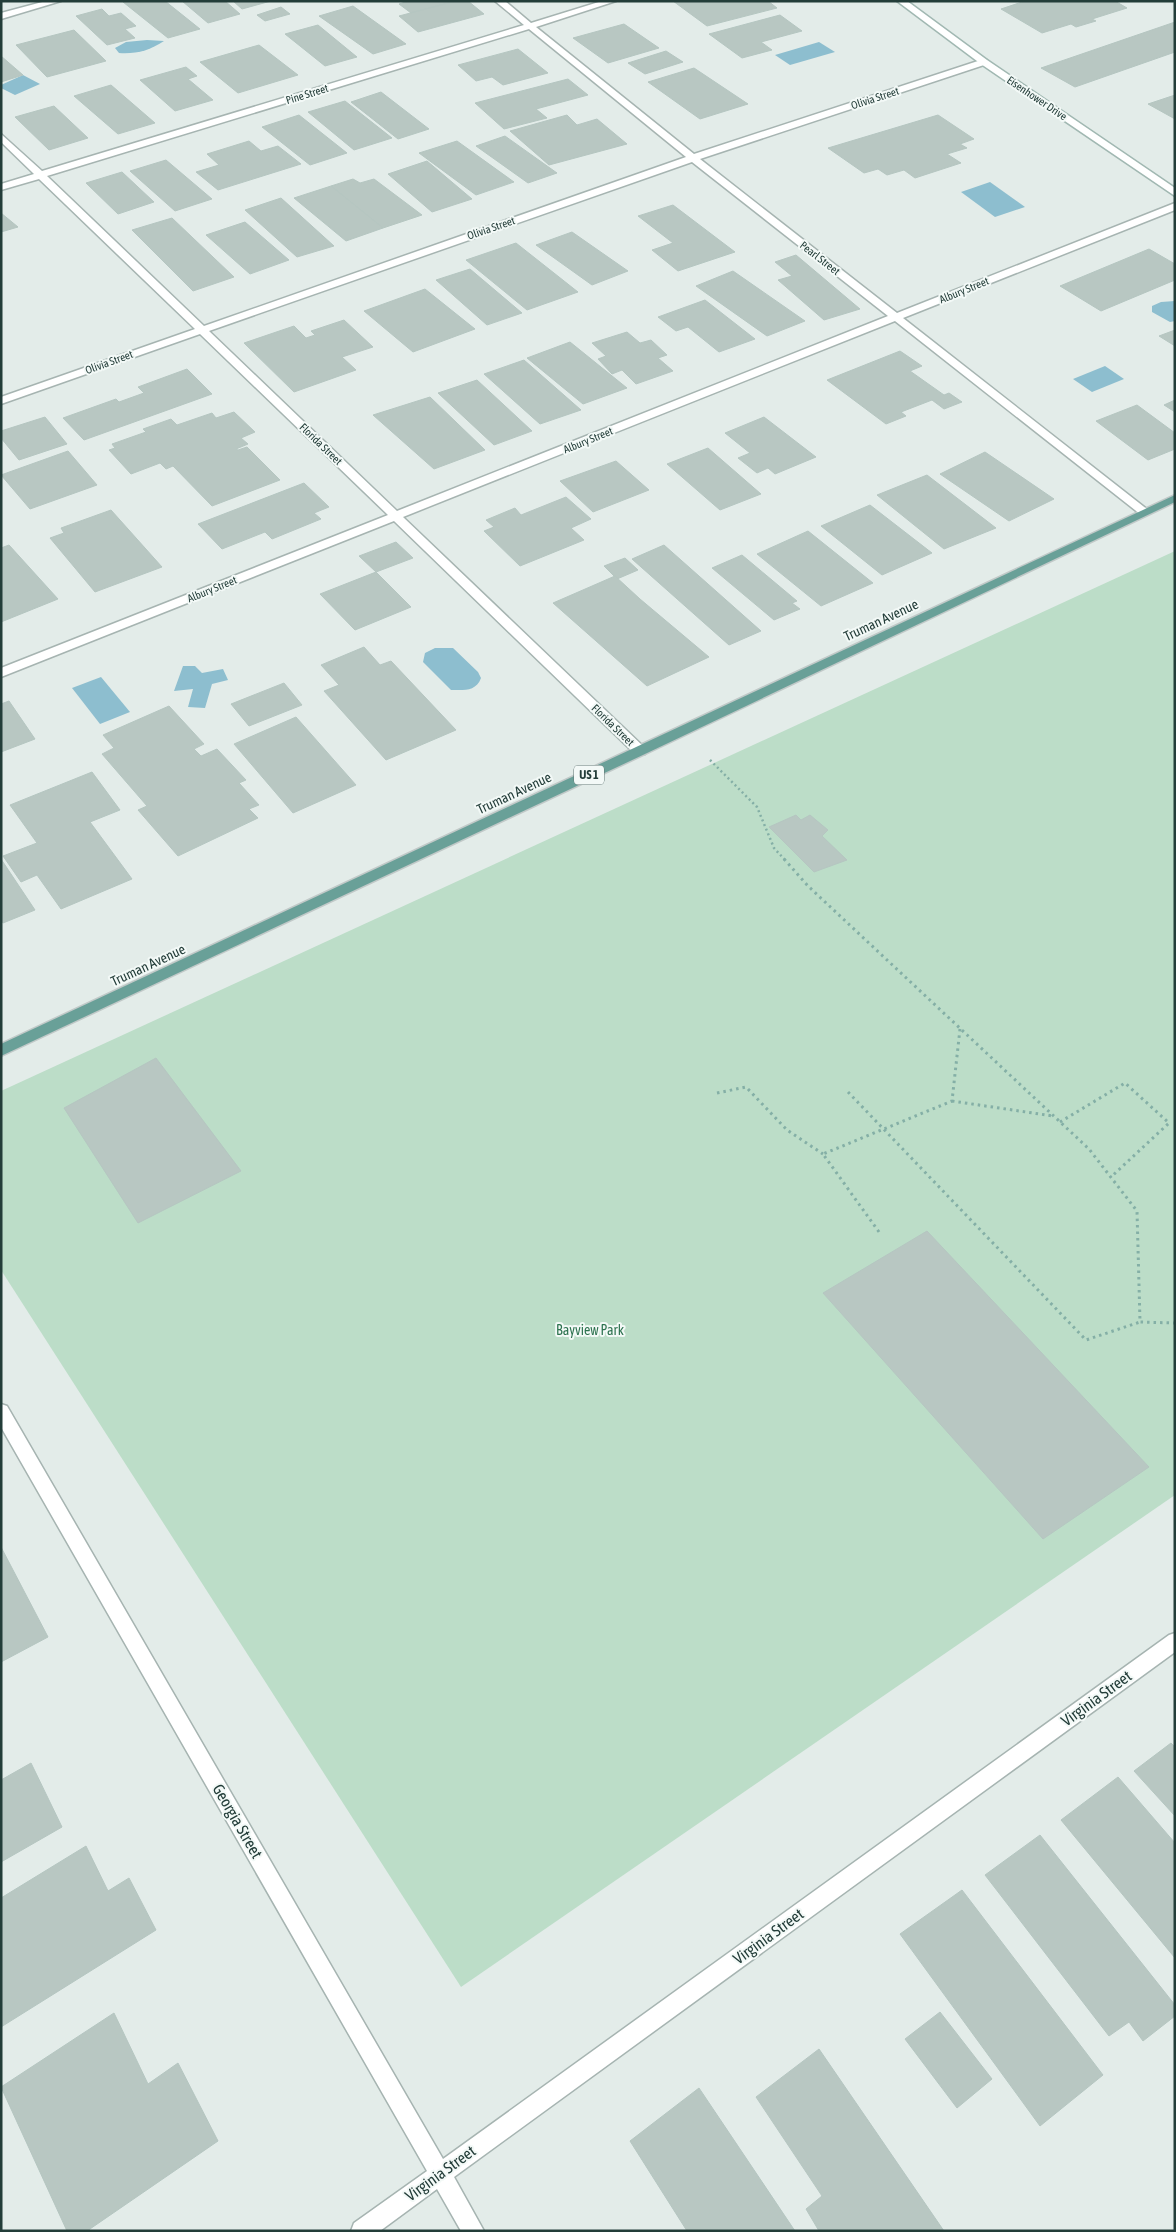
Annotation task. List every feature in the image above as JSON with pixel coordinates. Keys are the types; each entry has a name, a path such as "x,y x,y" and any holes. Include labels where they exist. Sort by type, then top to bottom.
{"main road":[{"name":"Truman Avenue","path":"1,1050 1175,498"}],"street":[{"path":"1,16 57,1"},
{"name":"Pearl Street","path":"499,1 693,158 1144,512"},
{"name":"Pine Street","path":"1,187 612,1"},
{"name":"Eisenhower Drive","path":"901,1 984,62 1175,193"},
{"name":"Olivia Street","path":"1,401 693,158 984,62"},
{"name":"Florida Street","path":"1,137 39,176 203,329 640,751"},
{"name":"Albury Street","path":"1,673 1175,206"},
{"name":"Georgia Street","path":"1,1411 473,2231"},
{"name":"Virginia Street","path":"362,2231 440,2172 1175,1641"}],"path":[{"path":"710,760 757,807 774,848 808,886 1089,1149 1137,1211 1140,1322"},
{"path":"952,1100 960,1028"},
{"path":"1060,1122 1126,1083 1169,1123 1111,1178"},
{"path":"717,1093 746,1087 787,1130 823,1154 879,1232"},
{"path":"848,1092 1086,1340 1140,1322 1175,1323"},
{"path":"823,1154 952,1100 1054,1116"}],"green space":[{"name":"Bayview Park","path":"1175,551 1175,1495 461,1987 1,1270 1,1091"}],"water":[{"path":"164,41 148,49 131,53 119,53 115,48 126,42"},
{"path":"819,42 835,52 790,65 775,55"},
{"path":"23,75 40,84 15,95 1,88 1,85"},
{"path":"990,182 1025,207 995,217 961,192"},
{"path":"1175,301 1175,321 1170,322 1152,312 1152,306 1161,302"},
{"path":"1105,366 1124,379 1092,392 1073,379"},
{"path":"435,648 453,648 478,672 481,678 479,683 469,689 451,690 423,662 425,653"},
{"path":"183,666 195,666 202,673 223,669 228,680 212,684 205,708 188,707 193,689 174,691"},
{"path":"101,677 130,712 100,724 72,688"}],"building":[{"path":"165,1 200,29 168,38 123,2"},
{"path":"182,1 225,1 240,14 208,23"},
{"path":"233,1 271,1 242,9"},
{"path":"409,1 456,1 411,13 399,4"},
{"path":"456,1 468,1 484,14 418,32 399,16"},
{"path":"673,1 768,1 777,8 707,26"},
{"path":"1025,1 1115,1 1127,8 1092,19 1096,21 1076,27 1071,24 1042,33 1001,9"},
{"path":"353,6 406,44 373,54 319,16"},
{"path":"281,7 290,14 265,21 257,15"},
{"path":"102,9 109,16 121,13 136,26 125,29 135,38 107,45 76,16"},
{"path":"780,15 802,31 761,42 772,50 742,58 709,34"},
{"path":"1175,22 1175,52 1075,87 1041,68"},
{"path":"624,24 659,48 608,63 573,38"},
{"path":"318,25 357,57 325,66 285,34"},
{"path":"74,30 106,61 47,77 16,45"},
{"path":"259,45 298,75 238,93 200,62"},
{"path":"518,49 548,73 503,85 492,77 476,81 458,65"},
{"path":"666,51 683,62 645,74 628,63"},
{"path":"1,56 23,75 1,82"},
{"path":"186,67 197,76 188,79 213,100 175,111 140,80"},
{"path":"694,68 748,104 700,119 648,82"},
{"path":"568,79 588,95 536,109 547,118 504,129 475,103"},
{"path":"111,85 155,123 118,134 74,96"},
{"path":"381,92 429,129 398,139 351,102"},
{"path":"1175,95 1175,119 1148,104"},
{"path":"345,101 392,138 354,150 308,112"},
{"path":"54,106 88,138 49,150 15,117"},
{"path":"299,115 347,153 310,165 262,127"},
{"path":"567,115 577,125 597,119 627,144 549,165 510,131"},
{"path":"938,115 974,139 960,144 967,148 947,154 961,163 915,178 904,170 887,175 878,169 864,173 828,148"},
{"path":"505,136 557,173 528,183 476,146"},
{"path":"249,141 261,151 278,146 301,164 218,190 196,172 219,165 207,154"},
{"path":"457,141 514,182 476,195 419,153"},
{"path":"166,160 212,199 175,211 130,171"},
{"path":"427,161 472,199 432,212 388,174"},
{"path":"122,172 154,202 118,214 86,183"},
{"path":"353,179 360,183 374,179 422,215 383,228 331,186"},
{"path":"331,186 383,228 346,241 294,198"},
{"path":"281,198 334,246 297,257 245,210"},
{"path":"673,205 735,252 678,271 652,250 673,243 638,216"},
{"path":"1,213 18,227 1,232"},
{"path":"172,218 234,277 193,291 132,230"},
{"path":"245,222 289,260 250,274 206,235"},
{"path":"572,232 628,271 592,285 536,245"},
{"path":"516,243 578,292 527,310 466,260"},
{"path":"1149,249 1175,264 1175,280 1101,311 1060,286"},
{"path":"796,255 860,309 824,320 778,280 792,276 775,262"},
{"path":"470,269 522,313 487,325 436,280"},
{"path":"733,271 805,321 767,336 696,286"},
{"path":"425,289 475,329 413,352 364,311"},
{"path":"705,300 755,339 719,352 688,327 676,331 658,317"},
{"path":"344,320 373,347 342,357 356,370 294,392 244,343 294,326 306,338 315,335 311,331"},
{"path":"1175,330 1175,346 1159,336"},
{"path":"627,332 640,343 651,340 667,355 658,358 673,371 636,384 622,370 612,374 598,359 606,356 592,343"},
{"path":"570,342 627,388 583,404 527,358"},
{"path":"900,351 922,366 910,371 944,395 949,393 962,402 944,409 932,400 901,412 906,416 886,424 827,380"},
{"path":"524,360 581,410 540,424 484,374"},
{"path":"187,369 212,394 84,440 63,418 116,399 119,402 144,393 138,387"},
{"path":"477,380 532,431 494,445 438,393"},
{"path":"430,397 485,450 434,469 373,415"},
{"path":"1175,400 1175,412 1164,405"},
{"path":"1137,405 1175,433 1175,449 1148,460 1096,421"},
{"path":"234,412 255,432 241,438 248,444 236,449 247,447 280,480 212,506 173,466 166,469 160,463 131,474 109,450 115,448 112,444 146,432 143,429 171,419 177,425 212,413 216,418"},
{"path":"45,417 67,444 19,460 1,438 1,431"},
{"path":"764,417 816,457 775,474 768,468 757,473 738,458 750,453 725,433"},
{"path":"708,448 761,494 720,510 667,464"},
{"path":"68,451 97,485 30,509 1,475"},
{"path":"985,452 1054,499 1009,521 940,474"},
{"path":"616,461 649,490 593,512 560,481"},
{"path":"927,475 996,528 944,549 877,495"},
{"path":"304,483 329,507 314,513 321,519 272,539 265,532 222,549 198,524"},
{"path":"566,497 591,519 571,528 584,540 520,566 484,531 494,527 486,520 515,508 521,515"},
{"path":"870,505 932,553 882,575 821,526"},
{"path":"111,510 162,567 95,592 50,538 64,533 61,528"},
{"path":"808,531 873,583 821,606 757,554"},
{"path":"396,542 413,558 376,572 359,556"},
{"path":"9,545 58,599 1,622 1,548"},
{"path":"664,545 761,631 729,645 632,559"},
{"path":"742,555 797,601 792,603 800,609 774,620 712,568"},
{"path":"625,558 638,570 617,579 604,566"},
{"path":"376,572 411,607 355,630 320,594"},
{"path":"615,576 709,657 647,686 553,603"},
{"path":"364,647 380,665 391,661 456,730 386,760 324,691 339,685 321,665"},
{"path":"284,683 302,705 249,726 231,704"},
{"path":"9,701 35,739 1,752 1,704"},
{"path":"169,706 204,744 194,749 201,756 217,749 246,780 239,783 259,805 249,809 258,818 178,856 138,810 147,806 102,754 114,748 103,735"},
{"path":"296,717 356,785 293,813 234,744"},
{"path":"92,772 120,810 90,822 132,879 61,909 37,875 21,882 3,856 37,843 10,805"},
{"path":"796,815 801,820 810,815 828,830 822,836 847,860 814,872 769,827"},
{"path":"1,859 35,910 3,923 1,920"},
{"path":"156,1058 241,1171 138,1223 64,1108"},
{"path":"927,1231 1149,1467 1043,1539 823,1293"},
{"path":"1,1547 48,1637 1,1662"},
{"path":"1171,1743 1175,1747 1175,1816 1134,1771"},
{"path":"31,1763 62,1827 1,1862 1,1780"},
{"path":"1118,1777 1175,1843 1175,1958 1061,1820"},
{"path":"1040,1835 1175,2005 1175,2016 1143,2041 1129,2022 1109,2036 985,1875"},
{"path":"86,1846 108,1891 129,1878 156,1930 1,2027 1,1898"},
{"path":"962,1890 1103,2075 1040,2126 900,1934"},
{"path":"940,2012 992,2079 957,2108 905,2039"},
{"path":"114,2013 148,2084 178,2063 218,2141 87,2231 67,2231 1,2087"},
{"path":"819,2049 944,2231 819,2231 806,2209 822,2196 756,2097"},
{"path":"699,2088 795,2231 687,2231 630,2141"}]}
